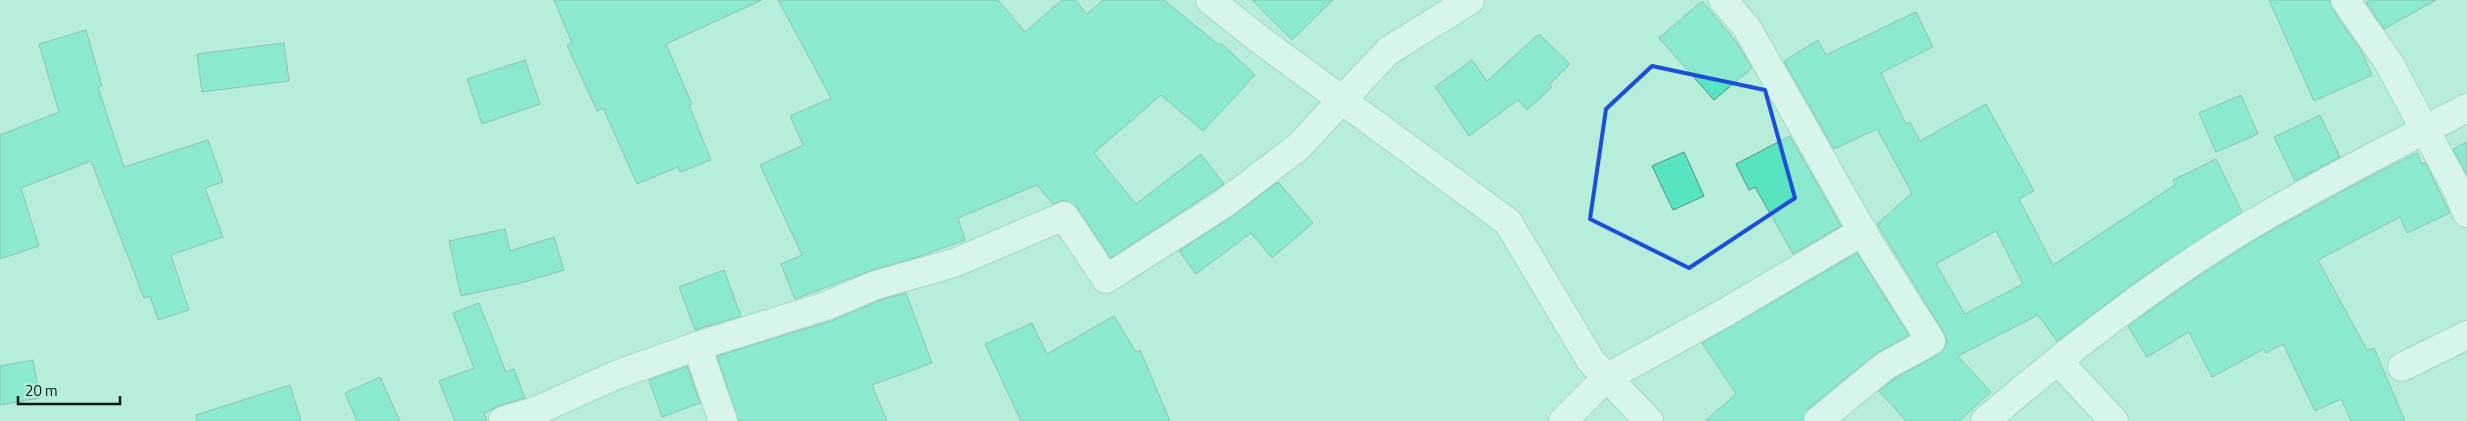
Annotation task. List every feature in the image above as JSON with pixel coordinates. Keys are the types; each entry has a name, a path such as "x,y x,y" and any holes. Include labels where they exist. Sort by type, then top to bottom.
{"street":[{"path":"1210,0 1258,39 1508,222 1591,362 1649,421"},
{"path":"503,421 536,411 616,375 697,346 826,306 876,285 954,263 1064,216 1106,279 1222,205 1298,147 1388,51 1470,0"},
{"path":"1723,0 1748,28 1863,231 1931,341 1885,366 1818,421"},
{"path":"2346,0 2389,63 2457,188 2467,213"},
{"path":"1985,421 2058,361 2163,283 2249,226 2353,166 2467,108"},
{"path":"1563,421 1606,378 1726,312 1863,231"},
{"path":"2402,368 2467,335"},
{"path":"697,346 723,421"},
{"path":"2058,361 2114,421"}],"highlighted area":[{"path":"1652,66 1765,90 1795,198 1689,268 1590,219 1606,109"}],"building":[{"path":"554,0 762,0 666,44 692,104 689,105 711,160 680,172 678,167 637,184 603,108 597,111 567,45 572,43"},
{"path":"778,0 998,0 1025,32 1062,0 1075,0 1087,14 1103,0 1164,0 1219,45 1221,43 1255,75 1203,131 1161,95 1094,153 1136,204 1201,154 1224,184 1111,258 1077,207 1065,200 1053,204 1037,185 958,218 965,240 915,258 870,271 795,299 781,264 802,255 760,165 803,145 790,116 831,98"},
{"path":"1252,0 1333,0 1292,40"},
{"path":"2269,0 2329,0 2338,18 2361,50 2372,75 2314,101"},
{"path":"2370,0 2436,0 2384,29 2366,2"},
{"path":"1702,1 1737,43 1752,68 1714,100 1659,38"},
{"path":"1916,12 1933,47 1881,73 1906,124 1910,122 1920,141 1986,104 2034,191 2019,199 2053,265 2175,185 2173,180 2216,159 2242,212 2138,280 2057,341 2038,315 1958,356 1991,392 1959,421 1906,421 1879,391 1894,379 1939,354 1945,348 1947,341 1944,333 1877,224 1912,193 1877,129 1834,149 1784,61 1818,40 1826,55","holes":["1996,231 2023,284 1965,314 1936,264"]},
{"path":"86,30 102,86 98,87 124,167 208,140 223,182 205,188 223,237 171,255 189,310 158,320 150,296 144,298 91,161 21,188 39,246 0,259 0,135 59,112 39,44"},
{"path":"1539,34 1570,64 1550,84 1552,87 1527,110 1518,100 1469,136 1435,87 1472,60 1487,81"},
{"path":"284,43 289,81 202,92 197,54"},
{"path":"525,60 540,104 482,124 467,79"},
{"path":"2241,95 2258,134 2216,152 2199,113"},
{"path":"2320,115 2340,157 2295,181 2274,137"},
{"path":"1790,136 1841,226 1793,254 1755,187 1749,190 1736,164"},
{"path":"2467,142 2467,175 2453,149"},
{"path":"1684,152 1704,196 1673,210 1652,166"},
{"path":"2417,153 2422,164 2425,162 2450,213 2407,233 2400,217 2318,260 2367,350 2374,348 2405,421 2351,421 2341,399 2315,411 2283,344 2266,353 2264,349 2212,377 2189,332 2147,357 2128,326 2190,282 2258,238 2365,179"},
{"path":"1278,182 1313,223 1272,258 1251,233 1196,274 1179,251 1230,218"},
{"path":"505,229 510,251 554,237 564,270 521,283 461,296 449,241"},
{"path":"1857,253 1909,335 1875,354 1808,409 1803,421 1705,421 1736,394 1702,343"},
{"path":"724,270 741,316 695,330 679,287"},
{"path":"906,293 932,363 872,385 887,421 738,421 717,356 831,321 881,300"},
{"path":"479,303 506,372 514,369 525,398 498,406 484,414 487,421 455,421 439,381 474,368 453,313"},
{"path":"1114,316 1136,352 1140,350 1170,421 1021,421 985,344 1032,323 1047,354"},
{"path":"33,360 40,398 0,405 0,366"},
{"path":"687,366 700,403 662,417 649,380"},
{"path":"380,377 400,421 357,421 345,393"},
{"path":"290,385 301,421 197,421 196,415"}]}
